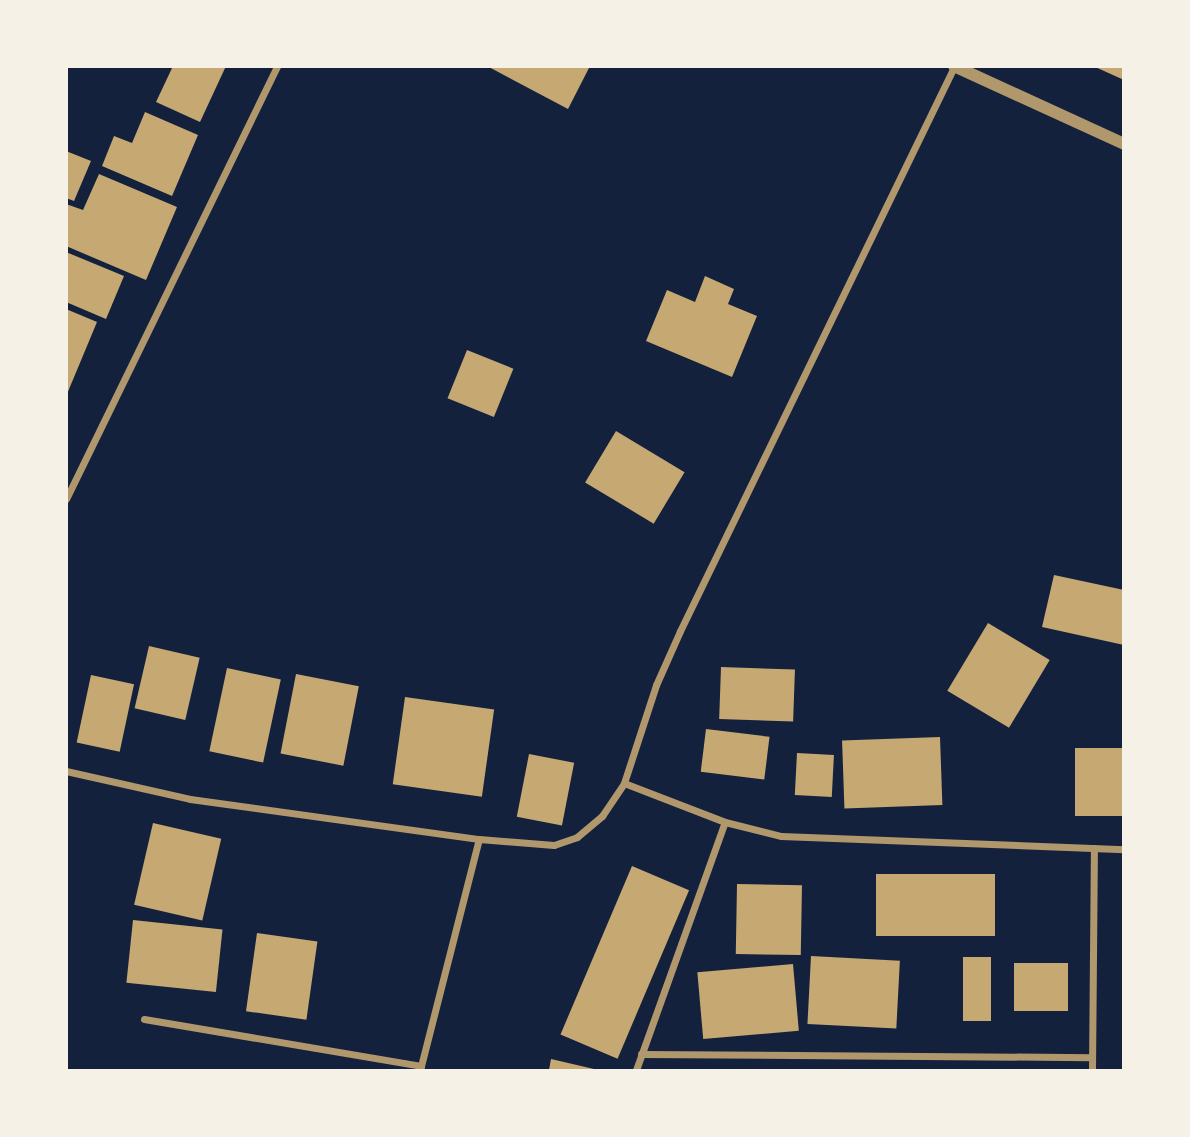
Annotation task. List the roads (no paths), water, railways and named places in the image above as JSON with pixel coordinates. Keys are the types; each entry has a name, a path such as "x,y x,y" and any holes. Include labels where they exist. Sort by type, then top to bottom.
{"street":[{"path":"66,499 277,66"},
{"path":"66,771 190,799 480,839 554,845 577,836 602,816 624,783 656,685 680,631 954,66 1124,144"},
{"path":"624,783 725,822 781,836 833,842 1124,849"},
{"path":"636,1070 725,822"},
{"path":"144,1019 421,1068 480,839"},
{"path":"1092,1070 1094,848"},
{"path":"642,1054 1092,1056"}]}
